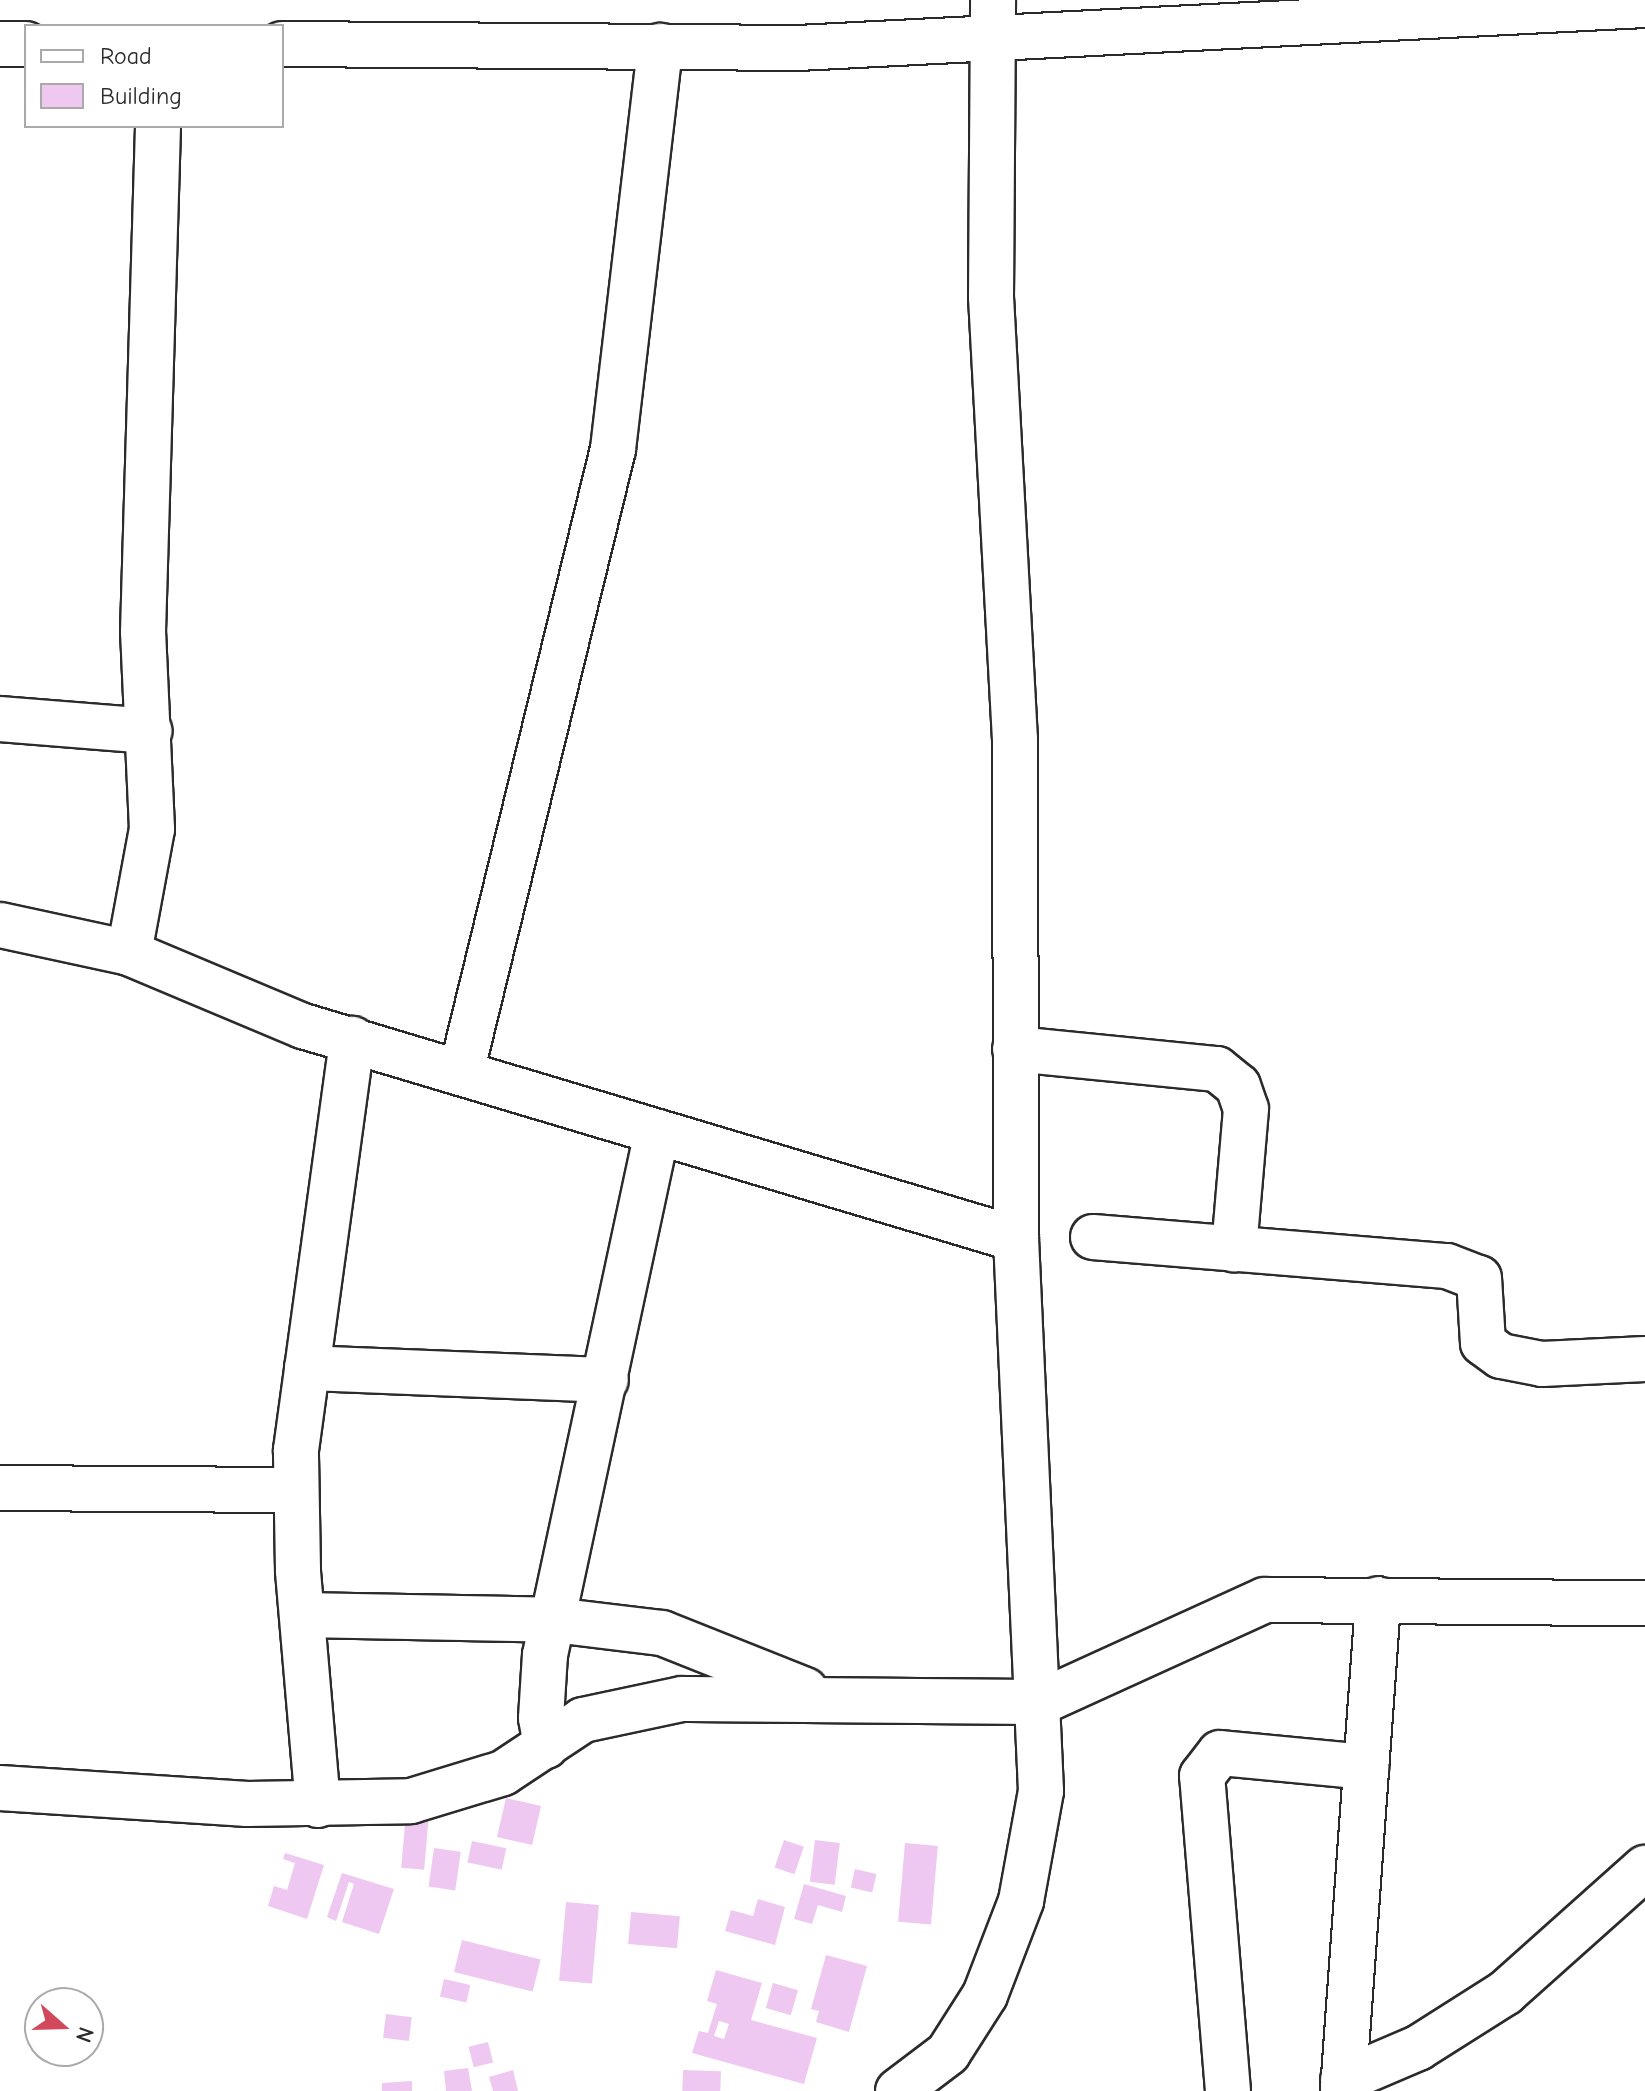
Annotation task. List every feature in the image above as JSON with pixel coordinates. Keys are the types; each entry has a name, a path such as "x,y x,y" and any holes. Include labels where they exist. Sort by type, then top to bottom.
{"street":[{"path":"284,44 798,48 993,19 1645,5"},
{"path":"898,2091 955,2041 985,1995 1021,1901 1041,1791 1041,1702 1016,1239 1015,740 991,297 993,19"},
{"path":"0,44 24,44"},
{"path":"461,1073 613,449 660,46"},
{"path":"129,953 152,829 150,731 143,632 158,128"},
{"path":"0,719 150,731"},
{"path":"0,925 129,953 303,1026 1016,1239"},
{"path":"318,1805 302,1615 296,1490 307,1368 352,1039"},
{"path":"1015,1049 1217,1069 1238,1086 1246,1109 1234,1249"},
{"path":"546,1746 541,1718 554,1620 657,1132"},
{"path":"1093,1237 1447,1266 1479,1278 1483,1343 1501,1356 1542,1364 1645,1359"},
{"path":"307,1368 606,1380"},
{"path":"0,1488 296,1490"},
{"path":"1343,2085 1378,1599"},
{"path":"0,1788 318,1805 411,1801 503,1773 583,1720 682,1699 822,1696 1041,1702 1265,1600 1645,1603"},
{"path":"302,1615 554,1620 662,1633 822,1696"},
{"path":"1228,2091 1202,1776 1220,1753 1366,1767"},
{"path":"1343,2085 1418,2048 1505,1993 1645,1868"}],"building":[{"path":"506,1798 541,1806 532,1845 497,1837"},
{"path":"406,1813 429,1815 424,1870 401,1868"},
{"path":"784,1840 804,1847 794,1874 775,1867"},
{"path":"815,1840 840,1843 835,1885 810,1882"},
{"path":"472,1841 506,1848 502,1870 467,1863"},
{"path":"905,1843 938,1846 931,1925 898,1922"},
{"path":"434,1848 461,1852 455,1890 429,1887"},
{"path":"285,1853 324,1865 307,1919 268,1906 274,1886 287,1890 295,1863 283,1859"},
{"path":"855,1869 876,1874 872,1892 851,1888"},
{"path":"342,1873 394,1889 379,1934 342,1922 354,1884 349,1882 336,1921 327,1917"},
{"path":"804,1884 846,1896 842,1912 818,1905 812,1924 794,1919"},
{"path":"758,1899 785,1907 775,1945 725,1931 731,1910 753,1916"},
{"path":"566,1902 599,1905 592,1984 559,1981"},
{"path":"631,1912 680,1916 677,1948 628,1944"},
{"path":"462,1940 541,1960 533,1992 454,1972"},
{"path":"826,1955 867,1966 849,2032 816,2022 819,2011 811,2009"},
{"path":"716,1970 762,1983 751,2020 817,2038 804,2084 692,2053 699,2031 708,2033 717,2004 707,2001","holes":["719,2021 729,2024 724,2039 714,2036"]},
{"path":"444,1979 470,1985 466,2003 440,1997"},
{"path":"773,1983 798,1990 791,2015 766,2008"},
{"path":"386,2014 412,2017 409,2041 383,2038"},
{"path":"488,2042 493,2062 474,2067 469,2047"},
{"path":"468,2068 472,2091 446,2091 444,2071"},
{"path":"513,2070 518,2091 493,2091 489,2077"},
{"path":"683,2070 721,2071 720,2091 682,2091"},
{"path":"412,2081 412,2091 382,2091 382,2083"}]}
